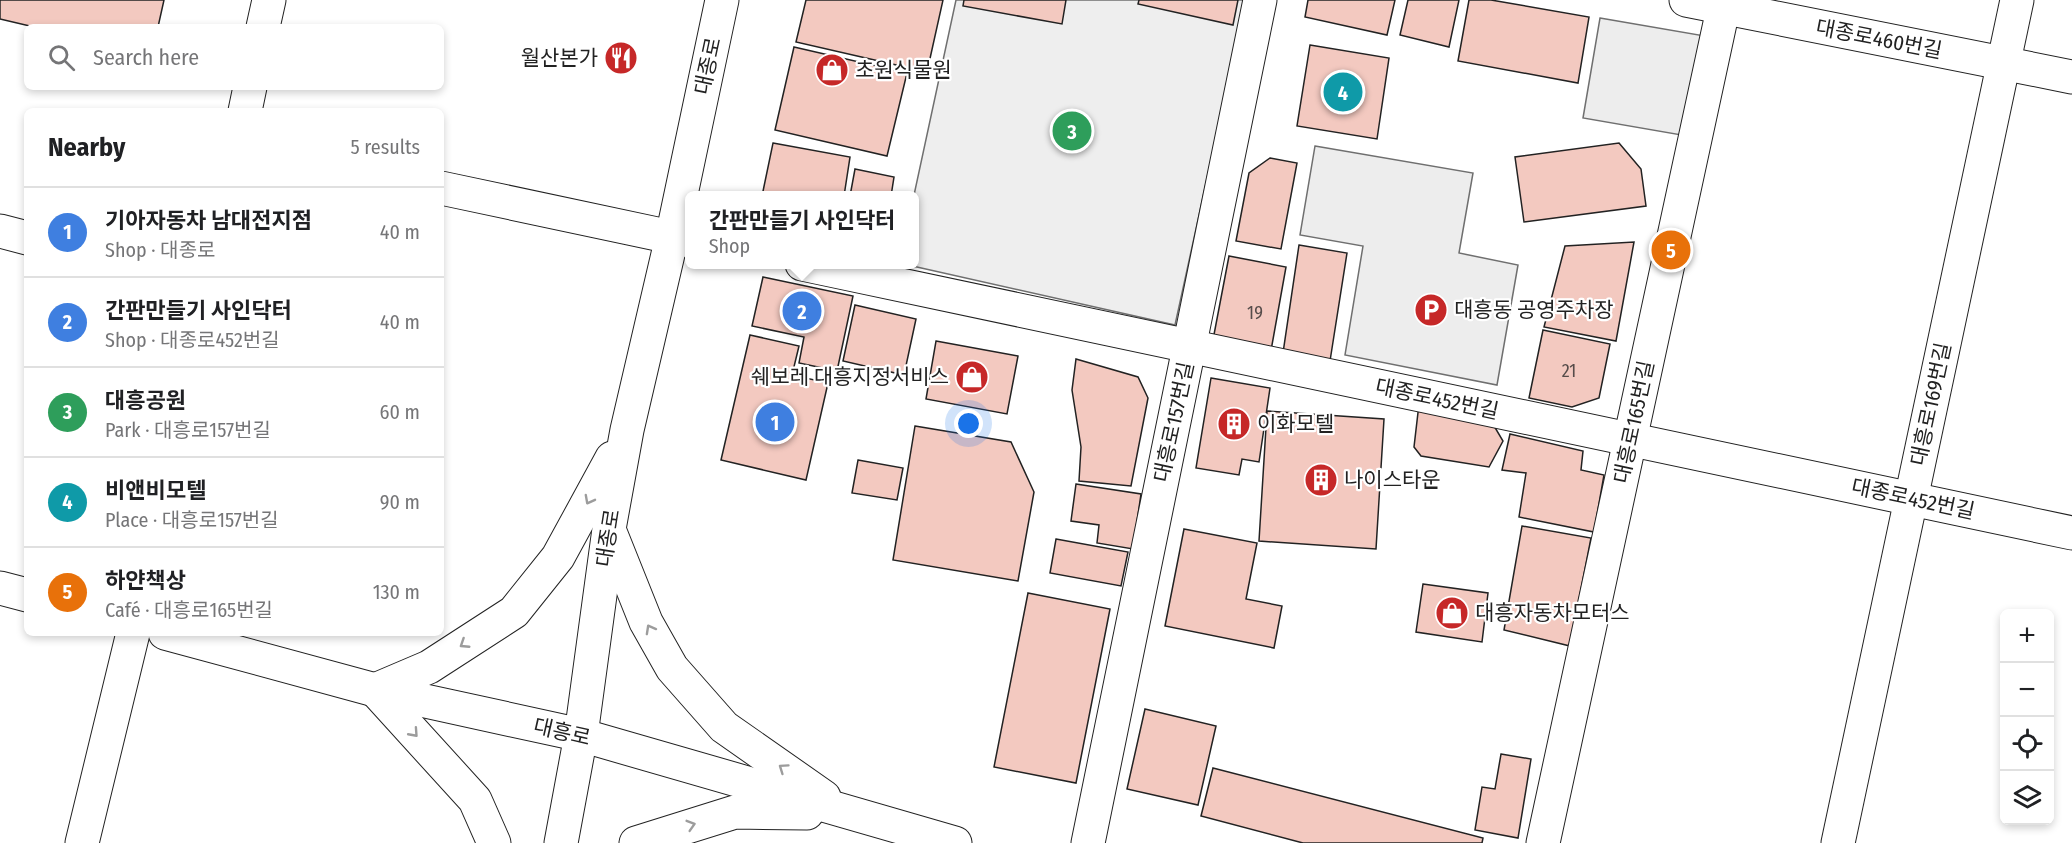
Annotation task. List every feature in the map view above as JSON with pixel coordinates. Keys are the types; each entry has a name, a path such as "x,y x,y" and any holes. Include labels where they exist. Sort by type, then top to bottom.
{"street":[{"path":"264,24 269,0"},
{"name":"대종로","path":"689,191 722,0"},
{"name":"대흥로157번길","path":"1088,843 1260,0"},
{"name":"대종로460번길","path":"1686,0 1724,4 2072,77"},
{"name":"대흥로169번길","path":"1838,843 2017,0"},
{"name":"대흥로165번길","path":"1543,843 1724,4"},
{"path":"246,108 249,90"},
{"path":"444,189 681,239"},
{"name":"대종로","path":"561,843 581,735 609,529 627,430 681,239 685,216"},
{"path":"0,231 24,237"},
{"name":"대종로452번길","path":"826,269 2072,533"},
{"path":"494,843 475,800 375,690 429,667 514,612 558,557 627,430"},
{"path":"609,529 646,622 672,668 724,727 848,813"},
{"path":"0,588 24,594"},
{"path":"82,843 132,636"},
{"name":"대흥로","path":"176,636 375,690 581,735 955,843"},
{"path":"636,843 735,812 848,813"}],"shaded area":[{"path":"956,0 1246,0 1175,325 919,267 919,191 915,191"},
{"path":"1600,18 1705,36 1687,136 1583,118"},
{"name":"대흥동 공영주차장","path":"1315,146 1473,173 1459,253 1518,265 1497,385 1345,355 1363,246 1300,235"}],"building":[{"path":"0,0 164,0 159,24 24,25 0,19"},
{"path":"806,0 943,0 927,72 796,42"},
{"path":"964,0 1066,0 1062,24 963,6"},
{"path":"1139,0 1238,0 1233,25 1138,4"},
{"path":"1308,0 1395,0 1387,35 1305,17"},
{"path":"1408,0 1459,0 1449,47 1400,35"},
{"path":"1469,0 1491,0 1589,17 1578,83 1458,61"},
{"path":"1310,45 1389,58 1377,139 1297,126"},
{"path":"794,47 907,73 887,156 775,130"},
{"path":"773,143 850,157 845,191 763,191"},
{"path":"1619,143 1641,169 1646,206 1524,222 1515,157"},
{"path":"1270,158 1297,163 1281,249 1236,241 1249,173"},
{"path":"855,169 894,177 892,191 851,191"},
{"path":"1634,242 1616,341 1544,327 1565,246"},
{"path":"1299,245 1347,253 1330,361 1283,353"},
{"path":"1229,256 1286,267 1270,356 1212,345"},
{"path":"763,277 853,296 837,371 799,363 804,337 752,326"},
{"path":"855,305 916,319 904,375 843,361"},
{"path":"1543,330 1610,344 1599,398 1572,407 1529,398"},
{"path":"750,335 799,346 792,375 828,383 806,480 721,460"},
{"name":"쉐보레 대흥지정서비스","path":"936,341 1018,356 1007,414 926,399"},
{"path":"1076,359 1138,377 1148,398 1131,486 1079,481 1081,447 1072,390"},
{"name":"이화모텔","path":"1211,378 1270,388 1259,462 1242,459 1239,475 1196,468"},
{"path":"1419,404 1490,419 1503,441 1489,467 1421,456 1414,447"},
{"name":"나이스타운","path":"1267,411 1384,419 1376,549 1259,541"},
{"path":"915,426 1011,442 1034,492 1018,581 893,560"},
{"path":"1510,434 1583,451 1581,470 1604,475 1594,532 1519,517 1526,473 1502,470"},
{"path":"858,460 903,468 897,500 852,493"},
{"path":"1076,484 1141,494 1133,549 1097,543 1099,525 1071,521"},
{"path":"1522,526 1591,538 1570,646 1504,630"},
{"path":"1184,529 1257,543 1246,599 1282,606 1274,648 1165,626"},
{"path":"1056,539 1128,552 1121,586 1050,573"},
{"name":"대흥자동차모터스","path":"1423,584 1488,593 1482,642 1416,632"},
{"path":"1028,593 1110,609 1076,783 994,767"},
{"path":"1145,709 1216,726 1198,805 1127,789"},
{"path":"1501,754 1531,759 1518,838 1475,830 1482,787 1495,789"},
{"path":"1213,768 1483,838 1482,843 1303,843 1201,816"}],"place":[{"name":"월산본가","path":"621,58"},
{"name":"초원식물원","path":"832,70"},
{"name":"비앤비모텔","path":"1343,92"},
{"name":"대흥공원","path":"1072,131"},
{"name":"하얀책상","path":"1671,250"},
{"name":"대흥동 공영주차장","path":"1431,310"},
{"name":"간판만들기 사인닥터","path":"802,311"},
{"name":"쉐보레 대흥지정서비스","path":"972,377"},
{"name":"기아자동차 남대전지점","path":"775,422"},
{"name":"이화모텔","path":"1234,424"},
{"name":"나이스타운","path":"1321,480"},
{"name":"대흥자동차모터스","path":"1452,613"}]}
